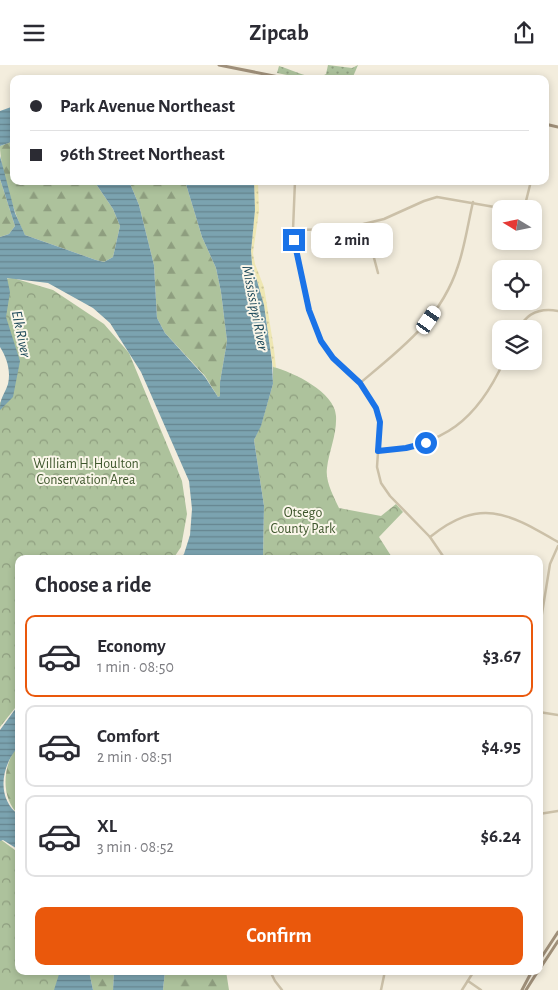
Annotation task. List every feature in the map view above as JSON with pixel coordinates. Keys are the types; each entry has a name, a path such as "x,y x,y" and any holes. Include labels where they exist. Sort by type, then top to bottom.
{"main road":[{"path":"219,65 268,75"},
{"path":"543,955 558,932"},
{"path":"543,964 558,941"},
{"path":"522,990 530,975"},
{"path":"526,990 535,975"}],"street":[{"path":"295,185 293,230 296,253 316,329 328,353 360,383 378,413 380,422 378,472 385,490 430,537 442,555"},
{"path":"526,200 530,185"},
{"path":"293,230 338,230 365,224 396,215 424,201 437,197 492,206"},
{"path":"360,383 416,335 444,297 460,259 473,202"},
{"path":"365,224 378,273"},
{"path":"524,320 533,313 544,310 558,311"},
{"path":"378,451 406,448 426,443 453,428 472,413 482,402 500,370"},
{"path":"430,537 457,519 486,513 515,518 558,544 550,564 543,607"},
{"path":"543,713 558,715"},
{"path":"543,813 558,811"},
{"path":"272,975 282,990"},
{"path":"382,990 384,975"},
{"path":"462,990 472,975"},
{"path":"468,981 481,990"}],"green space":[{"path":"328,65 352,68 358,65 354,75 324,75 326,74"},
{"path":"279,66 302,75 277,73"},
{"path":"10,142 10,185 97,185 113,209 120,226 113,257 104,262 96,260 25,235 8,191 2,167 0,146"},
{"path":"0,179 15,226 9,234 0,237"},
{"path":"131,185 186,185 202,237 216,268 221,292 227,341 220,382 220,396 218,397 205,376 165,333 157,318 154,265 139,205"},
{"name":"William H. Houlton Conservation Area","path":"13,278 53,290 104,324 129,353 182,481 187,514 181,547 176,555 15,555 15,708 0,727 0,403 10,384 15,357 4,324 0,279"},
{"name":"Otsego County Park","path":"273,367 291,373 312,384 329,399 334,407 336,416 327,473 330,489 339,508 381,516 396,504 403,512 379,537 390,555 263,555 264,506 254,440 261,425 273,384"},
{"path":"15,749 15,810 6,790 7,771"},
{"path":"0,839 15,850 15,975 59,975 65,990 0,990"},
{"path":"90,975 114,975 113,990 93,990"},
{"path":"165,975 227,975 229,990 163,990"}],"sand":[{"path":"254,185 258,185 259,211 253,253 264,287 276,368 273,367 264,305 252,264 251,251 255,210"}],"water":[{"path":"10,107 10,142 0,146 0,111"},
{"name":"Mississippi River","path":"0,156 15,213 25,235 104,262 113,257 120,226 113,209 97,185 131,185 139,205 154,265 157,318 165,333 205,377 218,397 220,396 220,382 227,341 221,292 216,268 202,237 186,185 254,185 255,210 251,251 252,264 264,305 273,384 261,426 254,440 264,506 263,555 183,555 190,535 192,509 189,481 141,372 110,323 93,308 48,283 7,278 10,292 6,317 20,361 13,397 0,410 1,399 8,384 9,369 0,347 0,237 9,234 15,226 0,179"},
{"path":"15,709 15,750 5,770 3,784 6,798 15,812 15,848 3,840 0,841 0,730"},
{"path":"59,975 90,975 93,990 54,990"},
{"path":"114,975 165,975 163,990 113,990"}],"route":[{"path":"294,240 309,310 321,341 333,358 360,383 376,408 380,422 378,451 406,448 426,443"}],"water label":[{"name":"Elk River","path":"21,334"}]}
